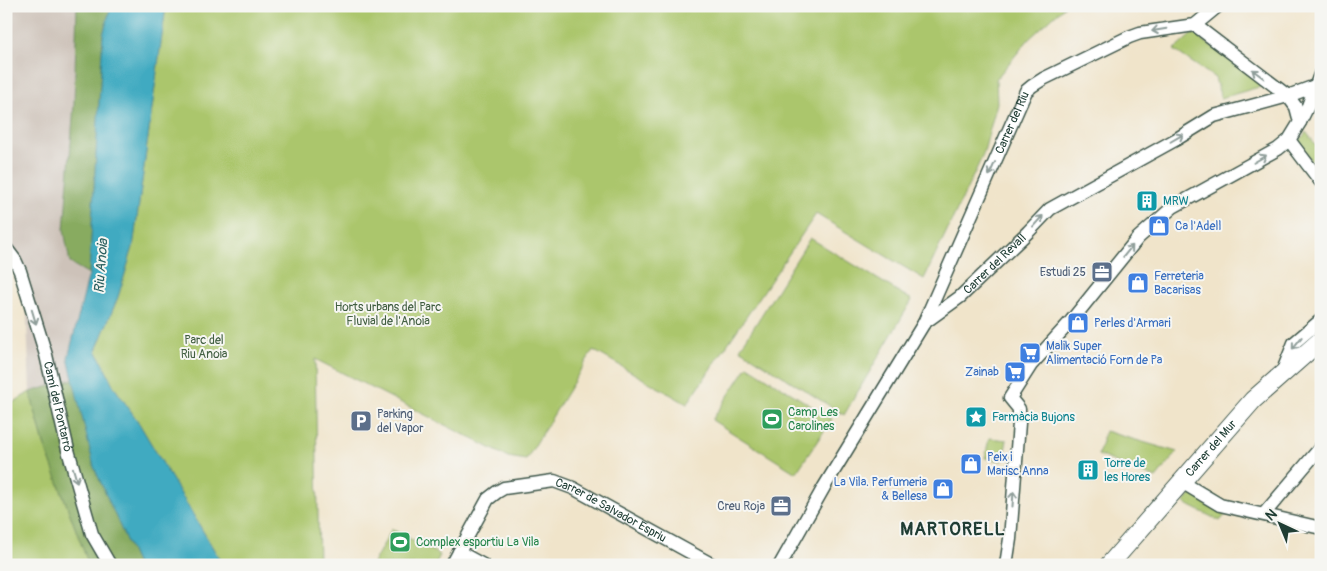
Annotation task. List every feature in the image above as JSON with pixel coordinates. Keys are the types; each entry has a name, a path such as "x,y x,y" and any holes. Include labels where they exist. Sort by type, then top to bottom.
{"main road":[{"name":"Carrer del Mur","path":"1109,565 1180,481 1253,400 1321,340"}],"street":[{"path":"1218,6 1195,25 1288,96 1296,107 1300,122"},
{"name":"Carrer del Riu","path":"924,324 1026,91 1043,79 1129,37 1140,33 1195,25"},
{"path":"1006,565 1010,539 1019,409 1010,398 1031,365 1071,321 1138,238 1173,207 1270,154 1289,140 1300,122 1321,72"},
{"name":"Carrer del Revall","path":"780,565 824,488 924,324 960,298 1050,209 1175,140 1214,116 1288,96 1315,86"},
{"path":"1289,140 1321,182"},
{"name":"Camí del Pontarró","path":"6,248 20,271 46,355 68,450 92,534 110,565"},
{"path":"1282,373 1294,343 1321,320"},
{"path":"1264,514 1321,447"},
{"name":"Carrer de Salvador Espriu","path":"452,565 488,499 504,488 554,481 565,484 713,565"},
{"path":"1180,481 1220,505 1321,528"},
{"path":"459,552 483,565"}],"shaded area":[{"path":"6,6 77,6 70,263 89,274 68,358 74,379 30,392 26,299 6,254"}],"green space":[{"path":"77,6 111,6 103,35 89,274 70,263 64,230 74,105"},
{"path":"166,6 1065,6 1029,39 996,79 997,103 983,155 924,279 816,214 687,404 593,350 526,460 508,457 315,359 319,565 223,565 137,420 114,387 96,350 118,297 133,247"},
{"path":"1193,33 1266,85 1221,98 1215,78 1174,50"},
{"path":"1306,132 1321,151 1321,162 1315,167 1299,142"},
{"path":"810,238 912,300 844,415 740,349"},
{"name":"Camp Les Carolines","path":"748,366 832,419 796,473 712,420"},
{"path":"74,379 94,467 137,565 89,565 44,444 30,392"},
{"path":"30,392 44,444 89,565 6,565 6,407"},
{"path":"1105,431 1177,452 1156,478 1098,455"},
{"path":"989,438 1007,440 1003,461 985,458"},
{"path":"1192,493 1227,513 1220,521 1184,503"},
{"name":"Complex esportiu La Vila","path":"392,529 440,555 435,565 372,565"}],"water":[{"name":"Riu Anoia","path":"111,6 166,6 133,247 118,297 96,350 114,387 137,420 223,565 137,565 94,467 68,358 89,274 103,35"}],"place":[{"name":"MRW","path":"1147,201"},
{"name":"Ca l'Adell","path":"1159,226"},
{"name":"Estudi 25","path":"1102,272"},
{"name":"Ferreteria Bacarisas","path":"1138,283"},
{"name":"Perles d'Armari","path":"1078,323"},
{"name":"Malik Super Alimentació Forn de Pa","path":"1030,353"},
{"name":"Zainab","path":"1015,372"},
{"name":"Farmàcia Bujons","path":"976,417"},
{"name":"Camp Les Carolines","path":"772,419"},
{"name":"Parking del Vapor","path":"361,421"},
{"name":"Peix i Marisc Anna","path":"971,464"},
{"name":"Torre de les Hores","path":"1088,470"},
{"name":"La Vila. Perfumeria & Bellesa","path":"943,489"},
{"name":"Creu Roja","path":"781,506"},
{"name":"Complex esportiu La Vila","path":"400,542"}],"district":[{"name":"MARTORELL","path":"953,529"}],"park label":[{"name":"Horts urbans del Parc Fluvial de l'Anoia","path":"388,314"},
{"name":"Parc del Riu Anoia","path":"204,347"}]}
